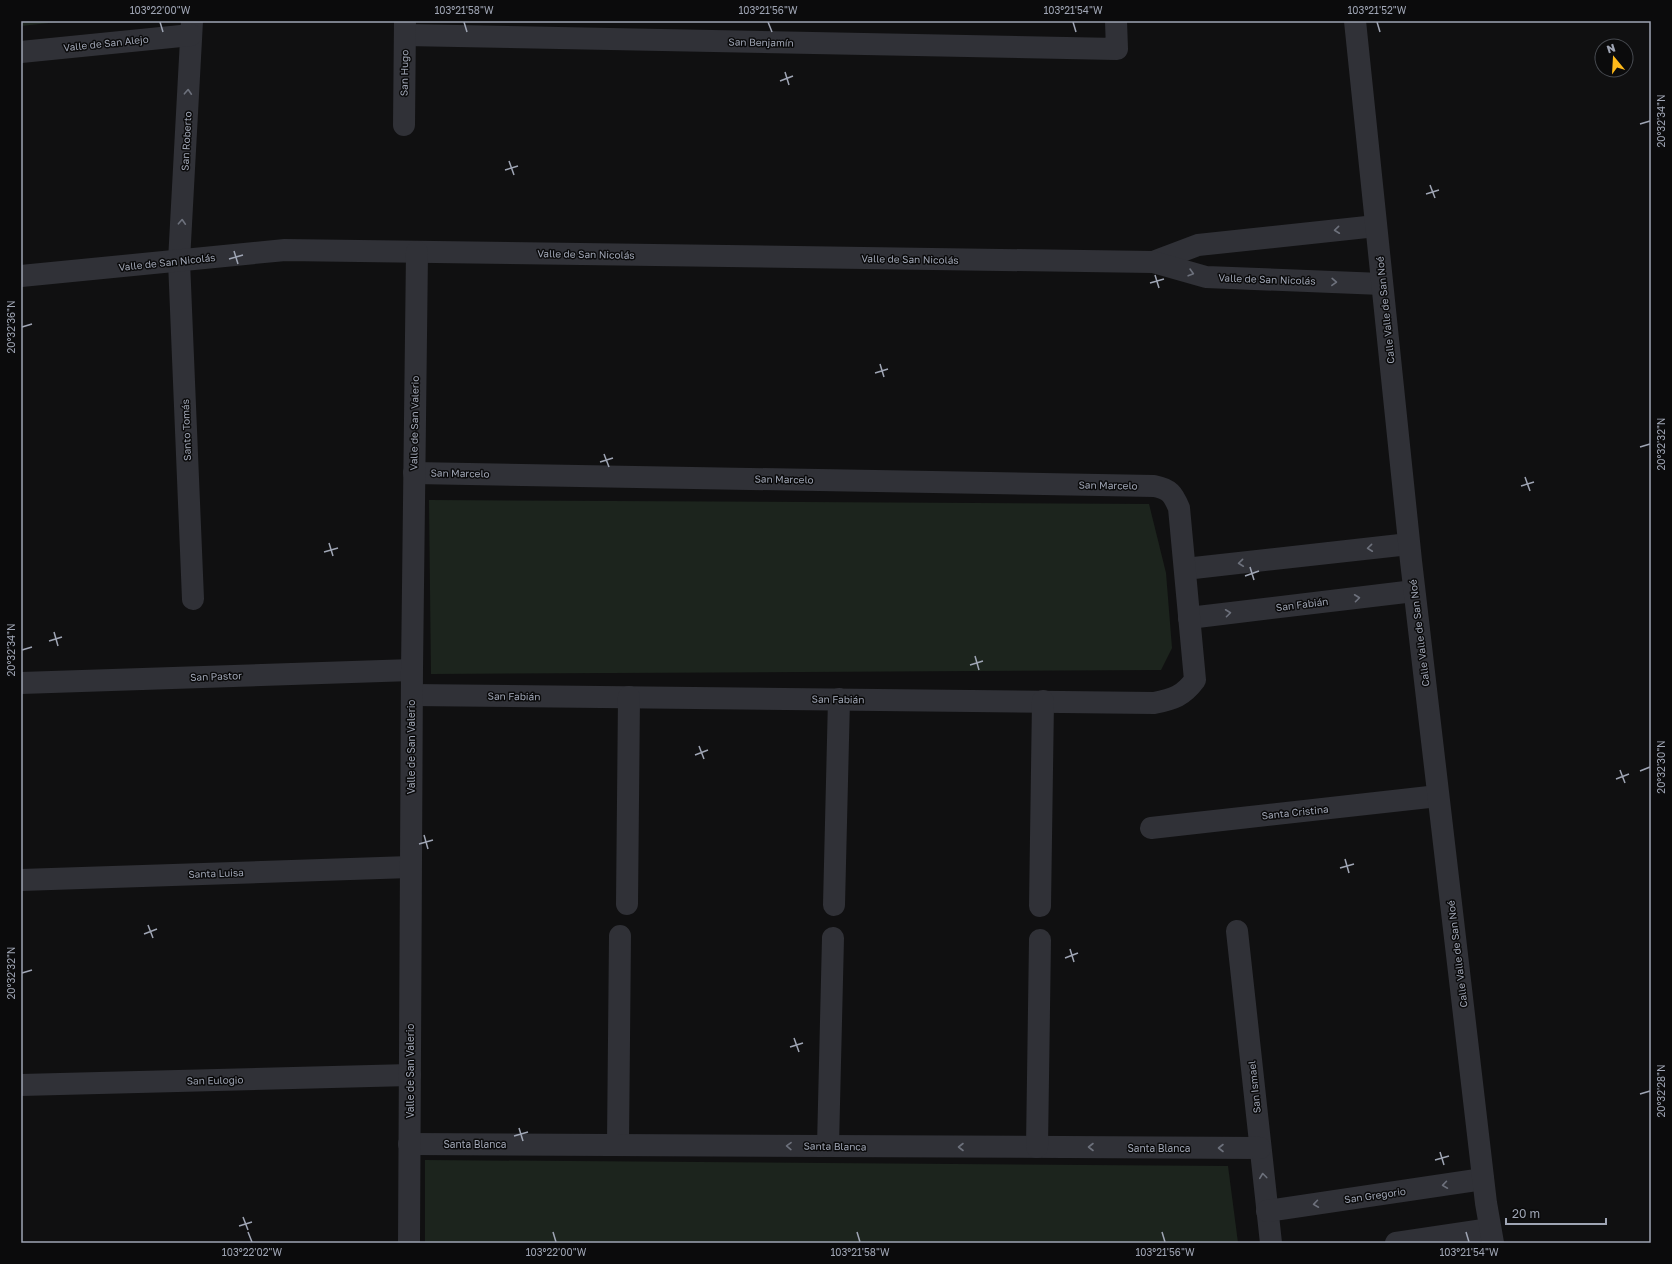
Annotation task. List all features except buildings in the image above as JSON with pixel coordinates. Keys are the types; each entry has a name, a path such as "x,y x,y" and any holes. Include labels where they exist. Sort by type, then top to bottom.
{"street":[{"name":"San Benjamín","path":"405,28 1117,49 1116,21"},
{"name":"Calle Valle de San Noé","path":"1355,21 1414,591 1491,1236"},
{"name":"Valle de San Alejo","path":"21,52 192,28"},
{"name":"San Roberto","path":"180,261 192,28"},
{"name":"San Hugo","path":"404,125 405,28"},
{"name":"Valle de San Nicolás","path":"1153,262 1198,245 1376,226"},
{"name":"Valle de San Nicolás","path":"21,276 285,250 1153,262 1206,277 1382,284"},
{"name":"Valle de San Valerio","path":"409,1243 410,867 417,252"},
{"name":"Santo Tomás","path":"180,261 193,599"},
{"name":"San Marcelo","path":"414,473 1154,486"},
{"name":"San Fabián","path":"412,695 1154,703 1174,698 1188,689 1195,680 1185,569 1179,508 1173,494 1164,488 1154,486"},
{"path":"1185,569 1409,544"},
{"name":"San Fabián","path":"1189,618 1414,591"},
{"name":"San Pastor","path":"21,682 412,670"},
{"path":"627,904 629,697"},
{"path":"834,905 839,699"},
{"path":"1040,906 1043,701"},
{"name":"Santa Cristina","path":"1151,828 1438,796"},
{"name":"Santa Luisa","path":"21,880 410,867"},
{"name":"San Ismael","path":"1237,931 1271,1243"},
{"path":"618,1143 620,936"},
{"path":"828,1146 833,938"},
{"path":"1037,1147 1040,940"},
{"name":"San Eulogio","path":"21,1085 410,1076"},
{"name":"Santa Blanca","path":"410,1144 618,1143 828,1146 1260,1148"},
{"name":"San Gregorio","path":"1267,1211 1483,1179"},
{"path":"1396,1243 1491,1236"}],"shaded area":[{"path":"21,21 67,21 21,26"},
{"path":"429,500 1149,504 1166,573 1172,648 1161,670 431,674"},
{"path":"425,1160 1228,1166 1238,1243 425,1243"}]}
